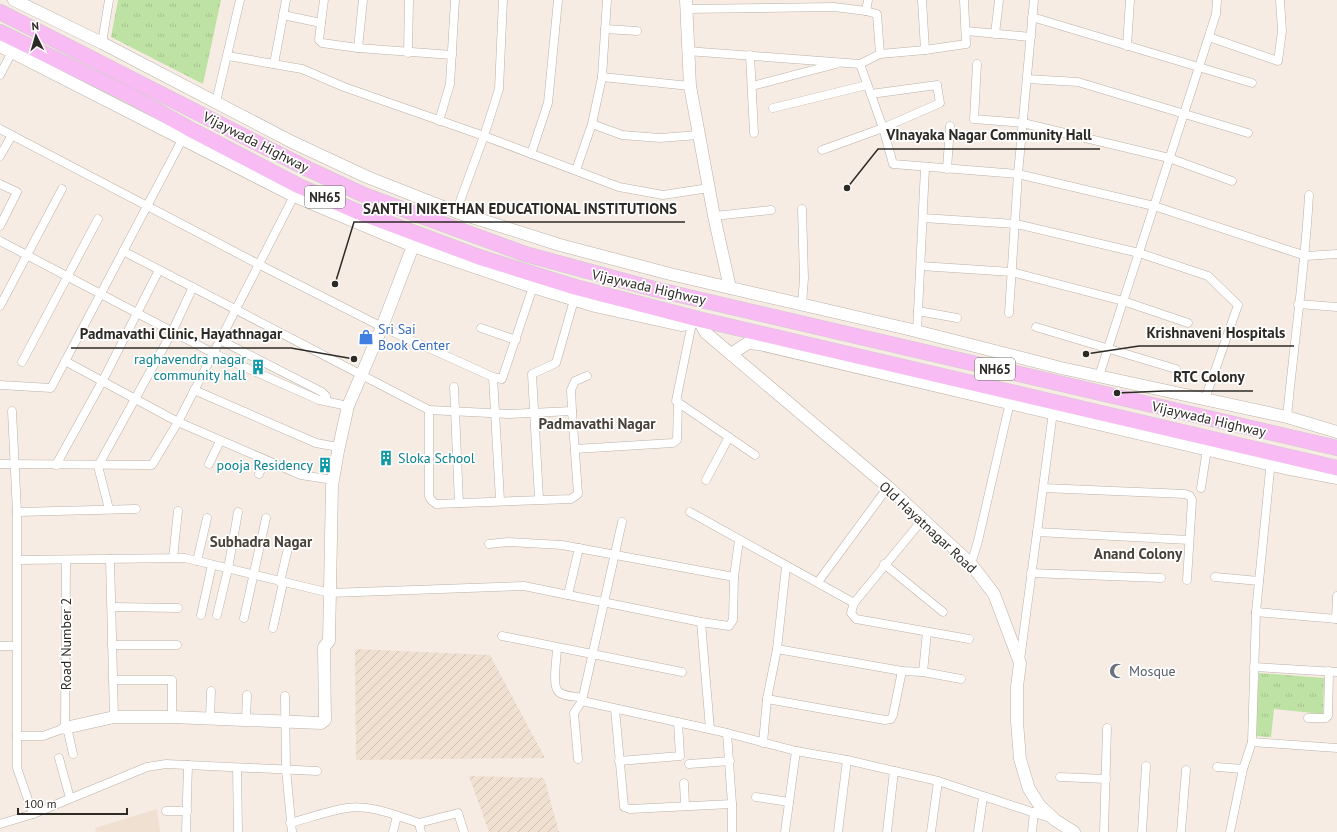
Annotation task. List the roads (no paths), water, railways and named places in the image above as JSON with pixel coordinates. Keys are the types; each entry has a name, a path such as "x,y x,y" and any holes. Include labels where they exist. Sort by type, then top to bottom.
{"highway":[{"name":"Vijaywada Highway","path":"0,12 263,146 364,195 477,238 573,269 654,289 1337,448"},
{"name":"Vijaywada Highway","path":"0,32 131,96 188,128 299,186 356,210 478,257 575,287 695,321 1271,459 1337,468"},
{"path":"254,162 263,146"}],"street":[{"path":"14,0 102,43 292,142 367,177 456,212 560,245 730,288 1099,376 1337,429"},
{"path":"102,43 109,0"},
{"path":"216,102 240,0"},
{"path":"274,64 286,0"},
{"path":"324,0 320,42 358,48 408,53 452,55"},
{"path":"358,48 363,0"},
{"path":"408,53 409,0"},
{"path":"439,120 450,84 455,0"},
{"path":"456,212 484,136 498,89 503,0"},
{"path":"531,154 548,103 558,0"},
{"path":"576,170 592,124 602,77 608,0"},
{"path":"738,0 738,10"},
{"path":"866,10 868,0"},
{"path":"922,0 926,50"},
{"path":"687,51 860,64 880,54 926,50 966,44 964,0"},
{"path":"995,34 999,0"},
{"path":"1009,313 1016,224 1018,174 1034,0"},
{"path":"1127,46 1130,0"},
{"path":"1099,376 1209,37 1216,14 1217,0"},
{"path":"1209,37 1278,61 1282,31 1280,0"},
{"path":"730,288 714,216 690,86 687,51 686,4 738,10 788,4 834,3 866,10 877,14 880,54"},
{"path":"283,15 321,23"},
{"path":"1032,18 1252,83"},
{"path":"605,29 637,31"},
{"path":"966,31 1031,37"},
{"path":"0,46 183,138 294,196 413,246 533,287 595,306 681,325 695,321 676,401 678,402 677,440 673,443 575,449"},
{"path":"0,75 12,52"},
{"path":"750,55 754,133"},
{"path":"228,56 302,69 619,187 663,195 709,188"},
{"path":"752,86 843,62"},
{"path":"860,64 883,128 893,164 926,168 1018,174 1154,206 1306,256 1337,254"},
{"path":"977,64 974,119 1023,123 1169,158 1232,181"},
{"path":"602,77 690,86"},
{"path":"1027,79 1078,82 1248,133"},
{"path":"773,108 867,85"},
{"path":"822,150 883,128 940,103 937,85 870,94"},
{"path":"592,124 622,135 660,138 698,135"},
{"path":"947,169 950,126"},
{"path":"0,129 146,207 382,327 502,379 533,287"},
{"path":"0,156 12,135"},
{"path":"0,385 51,388 99,293 123,252 183,138"},
{"path":"917,332 926,168"},
{"path":"0,184 17,192 0,226"},
{"path":"0,306 62,188"},
{"path":"1287,417 1298,304 1306,256 1309,195"},
{"path":"0,464 98,466 152,465 178,422 235,309 260,265 294,196"},
{"path":"802,209 804,278 802,305"},
{"path":"714,216 771,210"},
{"path":"923,218 1016,224 1139,253 1208,276 1238,305 1205,399"},
{"path":"22,362 98,219"},
{"path":"0,241 213,353 319,400 326,400 348,406"},
{"path":"17,736 43,736 66,727 114,717 286,720 321,723 326,720 324,647 329,641 333,480 338,447 348,406 382,327 413,246"},
{"path":"123,252 429,410 495,413 572,411"},
{"path":"921,266 1012,272 1123,301 1188,323"},
{"path":"56,465 103,380 159,270"},
{"path":"109,509 98,466 172,332 193,287"},
{"path":"539,499 532,374 556,363 574,300"},
{"path":"1298,304 1337,307"},
{"path":"918,311 957,318"},
{"name":"Old Hayatnagar Road","path":"695,321 706,333 923,519 971,564 994,594 1020,663 1017,701 1020,759 1029,789 1040,806 1055,820 1074,832"},
{"path":"1036,327 1176,369"},
{"path":"481,328 516,340"},
{"path":"220,340 322,392 326,396 326,400"},
{"path":"732,354 748,343 760,344 927,377 1010,402 1207,449 1271,459 1337,478"},
{"path":"65,361 103,380 178,422 220,441 301,474 333,480"},
{"path":"493,376 500,500"},
{"path":"429,410 429,496 436,504 571,498 578,494 572,411 572,386 575,381 587,376"},
{"path":"454,387 459,503"},
{"path":"194,390 316,444 338,447"},
{"path":"678,402 754,455"},
{"path":"971,564 978,541 1010,402"},
{"path":"12,411 18,560 16,646 17,768 33,814"},
{"path":"1020,663 1053,412"},
{"path":"706,480 729,437"},
{"path":"209,464 220,441"},
{"path":"1201,488 1207,449"},
{"path":"1230,832 1243,769 1252,742 1256,612 1271,459"},
{"path":"259,474 265,460"},
{"path":"818,582 888,488"},
{"path":"1043,488 1185,494 1190,496 1192,500 1187,580"},
{"path":"17,512 136,509"},
{"path":"173,558 178,511"},
{"path":"217,615 228,569 238,512"},
{"path":"690,512 786,567 818,582 854,603"},
{"path":"197,561 207,518"},
{"path":"244,618 252,576 266,518"},
{"path":"923,519 884,564 854,603 852,612 856,619 969,639"},
{"path":"578,759 574,713 582,700 622,522"},
{"path":"1037,532 1189,540"},
{"path":"18,560 185,558 252,576 330,593 524,586 701,622 731,625 734,620 734,577 739,540"},
{"path":"489,544 521,542 578,548 734,577"},
{"path":"273,628 289,544"},
{"path":"568,595 578,548"},
{"path":"110,559 113,607 112,645 114,717"},
{"name":"Road Number 2","path":"66,560 66,727 74,754"},
{"path":"884,564 943,612"},
{"path":"201,615 212,565"},
{"path":"763,743 767,699 777,649 786,567"},
{"path":"1031,573 1161,578"},
{"path":"1215,577 1259,581"},
{"path":"1256,612 1337,619 1337,596"},
{"path":"113,607 178,608"},
{"path":"701,622 710,729"},
{"path":"923,672 927,632"},
{"path":"502,636 682,672"},
{"path":"112,645 177,645"},
{"path":"0,646 16,646"},
{"path":"557,648 555,685 558,691 563,694 615,709 710,729 796,751 847,760 938,781 982,797 1034,812 1055,820"},
{"path":"777,649 961,679"},
{"path":"1254,667 1333,671 1328,716 1326,718 1308,718"},
{"path":"767,699 885,720 891,719 902,670"},
{"path":"113,680 172,680 172,717"},
{"path":"210,718 211,691"},
{"path":"246,719 247,695"},
{"path":"286,696 286,770 292,832"},
{"path":"615,709 623,804 626,809 732,804"},
{"path":"619,761 680,756 678,722"},
{"path":"1104,832 1107,728"},
{"path":"727,733 730,762 732,832"},
{"path":"1252,742 1337,748"},
{"path":"785,832 796,751"},
{"path":"59,758 70,798"},
{"path":"838,832 847,760"},
{"path":"689,764 730,762"},
{"path":"0,824 33,814 148,767 166,764 317,771"},
{"path":"186,832 188,765"},
{"path":"1142,832 1146,766"},
{"path":"1217,767 1243,769"},
{"path":"237,768 238,832"},
{"path":"887,832 894,770"},
{"path":"1181,832 1186,770"},
{"path":"1060,777 1106,779"},
{"path":"931,832 938,781"},
{"path":"684,783 685,806"},
{"path":"756,797 789,802"},
{"path":"978,832 982,797"},
{"path":"290,823 347,808 358,807 419,823 458,813 464,832"},
{"path":"166,811 187,811"},
{"path":"1032,832 1034,812"},
{"path":"393,832 397,816"},
{"path":"419,823 421,832"}],"place":[{"name":"VInayaka Nagar Community Hall","path":"847,188"},
{"name":"SANTHI NIKETHAN EDUCATIONAL INSTITUTIONS","path":"335,284"},
{"name":"Sri Sai Book Center","path":"366,337"},
{"name":"Krishnaveni Hospitals","path":"1086,354"},
{"name":"Padmavathi Clinic, Hayathnagar","path":"354,359"},
{"name":"raghavendra nagar community hall","path":"258,367"},
{"name":"RTC Colony","path":"1117,393"},
{"name":"Sloka School","path":"386,458"},
{"name":"pooja Residency","path":"325,465"},
{"name":"Mosque","path":"1117,671"}],"district":[{"name":"Padmavathi Nagar","path":"597,423"},
{"name":"Subhadra Nagar","path":"261,541"},
{"name":"Anand Colony","path":"1138,553"}]}
